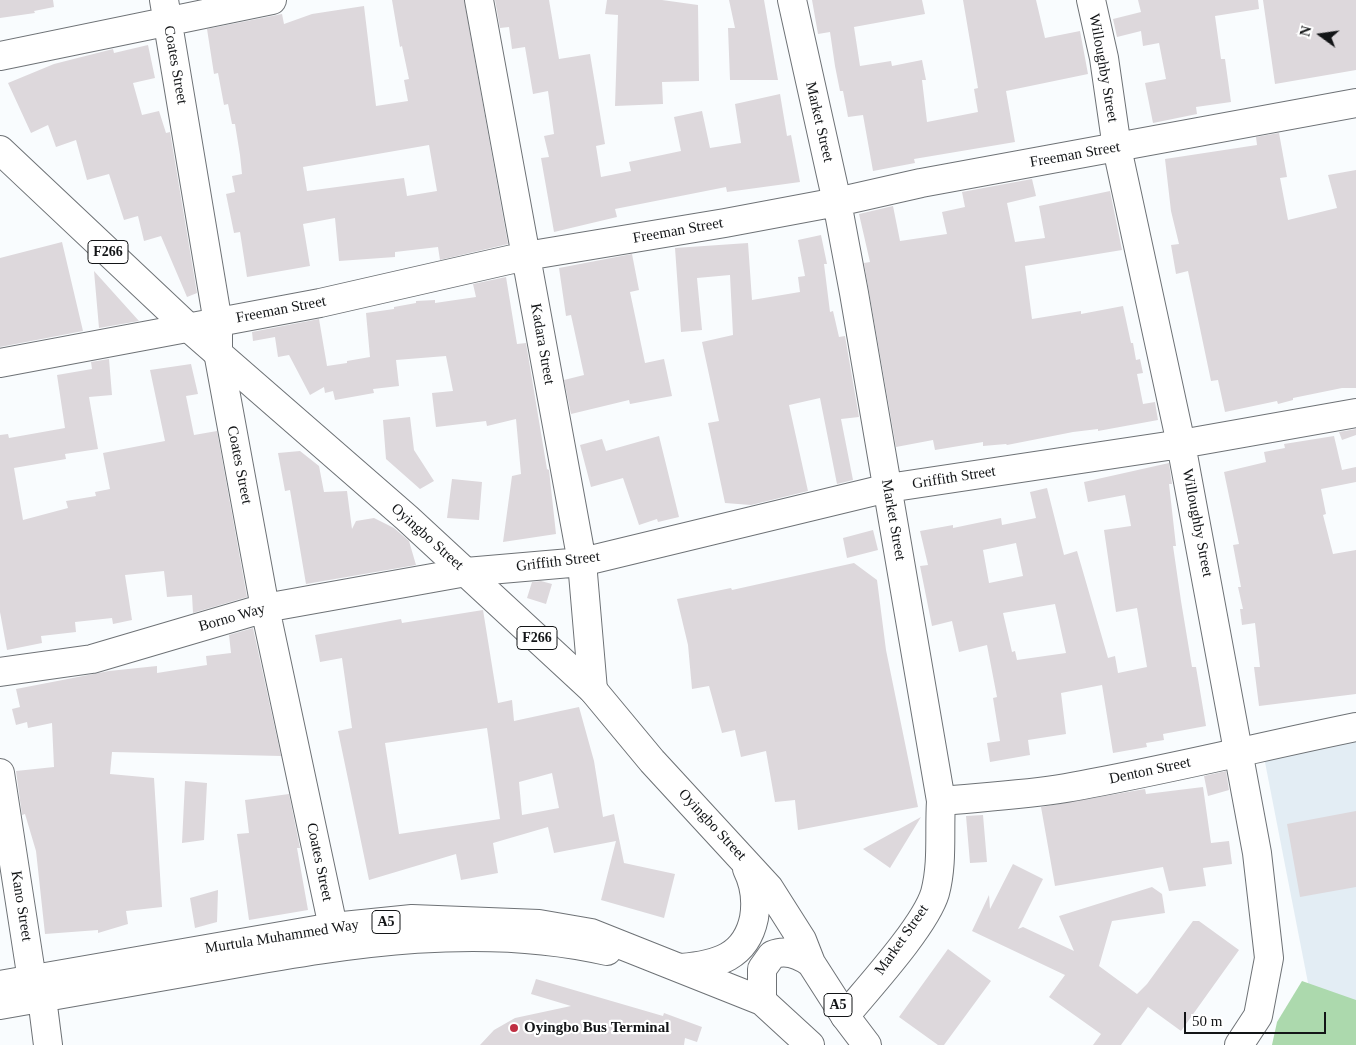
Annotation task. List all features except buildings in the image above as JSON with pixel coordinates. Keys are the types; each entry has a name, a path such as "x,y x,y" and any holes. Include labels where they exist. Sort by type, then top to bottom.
{"main road":[{"path":"0,56 56,44 166,11 272,0"},
{"name":"Kadara Street","path":"479,0 582,562 593,690"},
{"name":"Market Street","path":"792,0 837,202 941,802 939,827 940,862 934,894 917,925 845,1016"},
{"name":"Willoughby Street","path":"1091,0 1104,58 1117,148 1181,444 1257,853 1269,958 1258,1016 1239,1045"},
{"name":"Coates Street","path":"166,11 218,323 218,352 265,608 332,927"},
{"name":"Freeman Street","path":"0,363 190,329 526,256 610,244 837,202 921,183 1356,103"},
{"name":"Oyingbo Street","path":"0,150 190,329 407,518 593,690 652,761 740,854 769,888 802,940 811,963"},
{"name":"Griffith Street","path":"466,572 582,562 888,488 1181,444 1356,413"},
{"name":"Borno Way","path":"0,672 92,659 265,608 466,572"},
{"name":"Denton Street","path":"941,802 1064,789 1166,770 1239,751 1356,727"},
{"name":"Kano Street","path":"0,773 48,1045"},
{"name":"F266","path":"681,968 706,966 723,959 739,949 749,937 756,903 753,882 740,854"},
{"name":"Murtula Muhammed Way","path":"0,985 37,989 332,927 412,919 538,924 591,932 762,1001"},
{"path":"0,1005 37,989 344,945 453,937 534,939 570,943 681,968"},
{"path":"762,1001 762,969 772,955 788,953 802,956 811,963"},
{"name":"A5","path":"811,963 845,1016 867,1045"},
{"name":"A5","path":"762,1001 810,1045"}],"shaded area":[{"path":"1356,721 1356,1004 1309,988 1263,752"}],"green space":[{"path":"1302,981 1356,1000 1356,1045 1272,1045 1277,1022"}],"place":[{"name":"Oyingbo Bus Terminal","path":"514,1028"}]}
